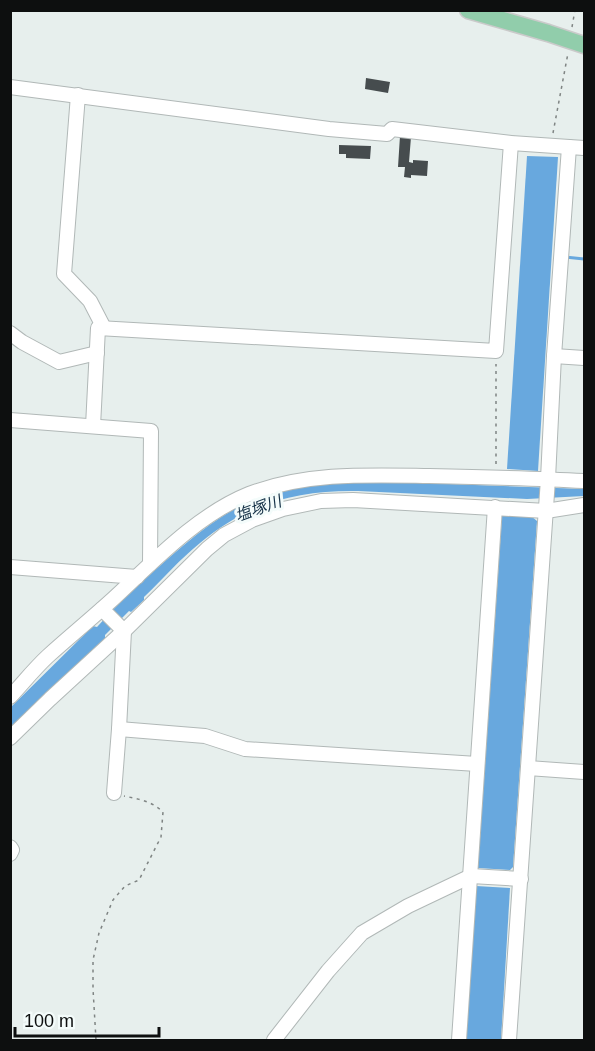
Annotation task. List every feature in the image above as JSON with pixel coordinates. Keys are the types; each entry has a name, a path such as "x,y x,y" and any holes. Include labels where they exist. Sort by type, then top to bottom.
{"main road":[{"path":"468,10 577,43"}],"street":[{"path":"10,87 329,129 387,134 392,129 512,143 585,148"},
{"path":"78,95 64,274 90,302 104,328"},
{"path":"93,426 98,328 496,351 512,143"},
{"path":"509,1041 569,147"},
{"path":"10,333 59,362 97,353"},
{"path":"554,356 585,358"},
{"path":"10,420 151,432 150,564"},
{"path":"10,697 47,657 191,528 248,495 305,479 357,475 585,481"},
{"path":"10,738 207,549 224,535 252,520 283,508 321,501 353,500 546,511 585,505"},
{"path":"459,1041 495,507"},
{"path":"10,567 137,577"},
{"path":"102,609 122,629 119,729 114,793"},
{"path":"119,729 206,736 245,749 477,764"},
{"path":"528,768 585,772"},
{"path":"10,847 12,850 10,854"},
{"path":"274,1041 328,971 363,933 408,906 471,876 521,879"}],"path":[{"path":"550,146 577,43 575,10"},
{"path":"496,351 496,477"},
{"path":"96,1041 93,960 99,933 114,900 125,886 139,880 161,837 163,812 157,806 114,793"}],"water":[{"path":"527,156 558,157 538,471 507,469"},
{"name":"塩塚川","path":"339,480 584,489 584,496 527,499 336,491 294,496 255,509 218,529 193,549 144,597 144,600 131,612 129,611 105,635 105,638 11,729 11,707 93,626 97,627 120,600 186,543 241,505 262,496 297,486"},
{"path":"502,516 531,516 537,521 513,867 510,870 478,868"},
{"path":"476,886 510,888 501,1040 466,1040"}],"building":[{"path":"366,78 390,82 388,93 365,89"},
{"path":"400,136 411,137 409,162 428,161 427,176 404,177 405,167 398,167"},
{"path":"339,145 371,146 370,159 346,158 346,154 339,154"}],"waterway":[{"path":"565,257 584,259"}]}
